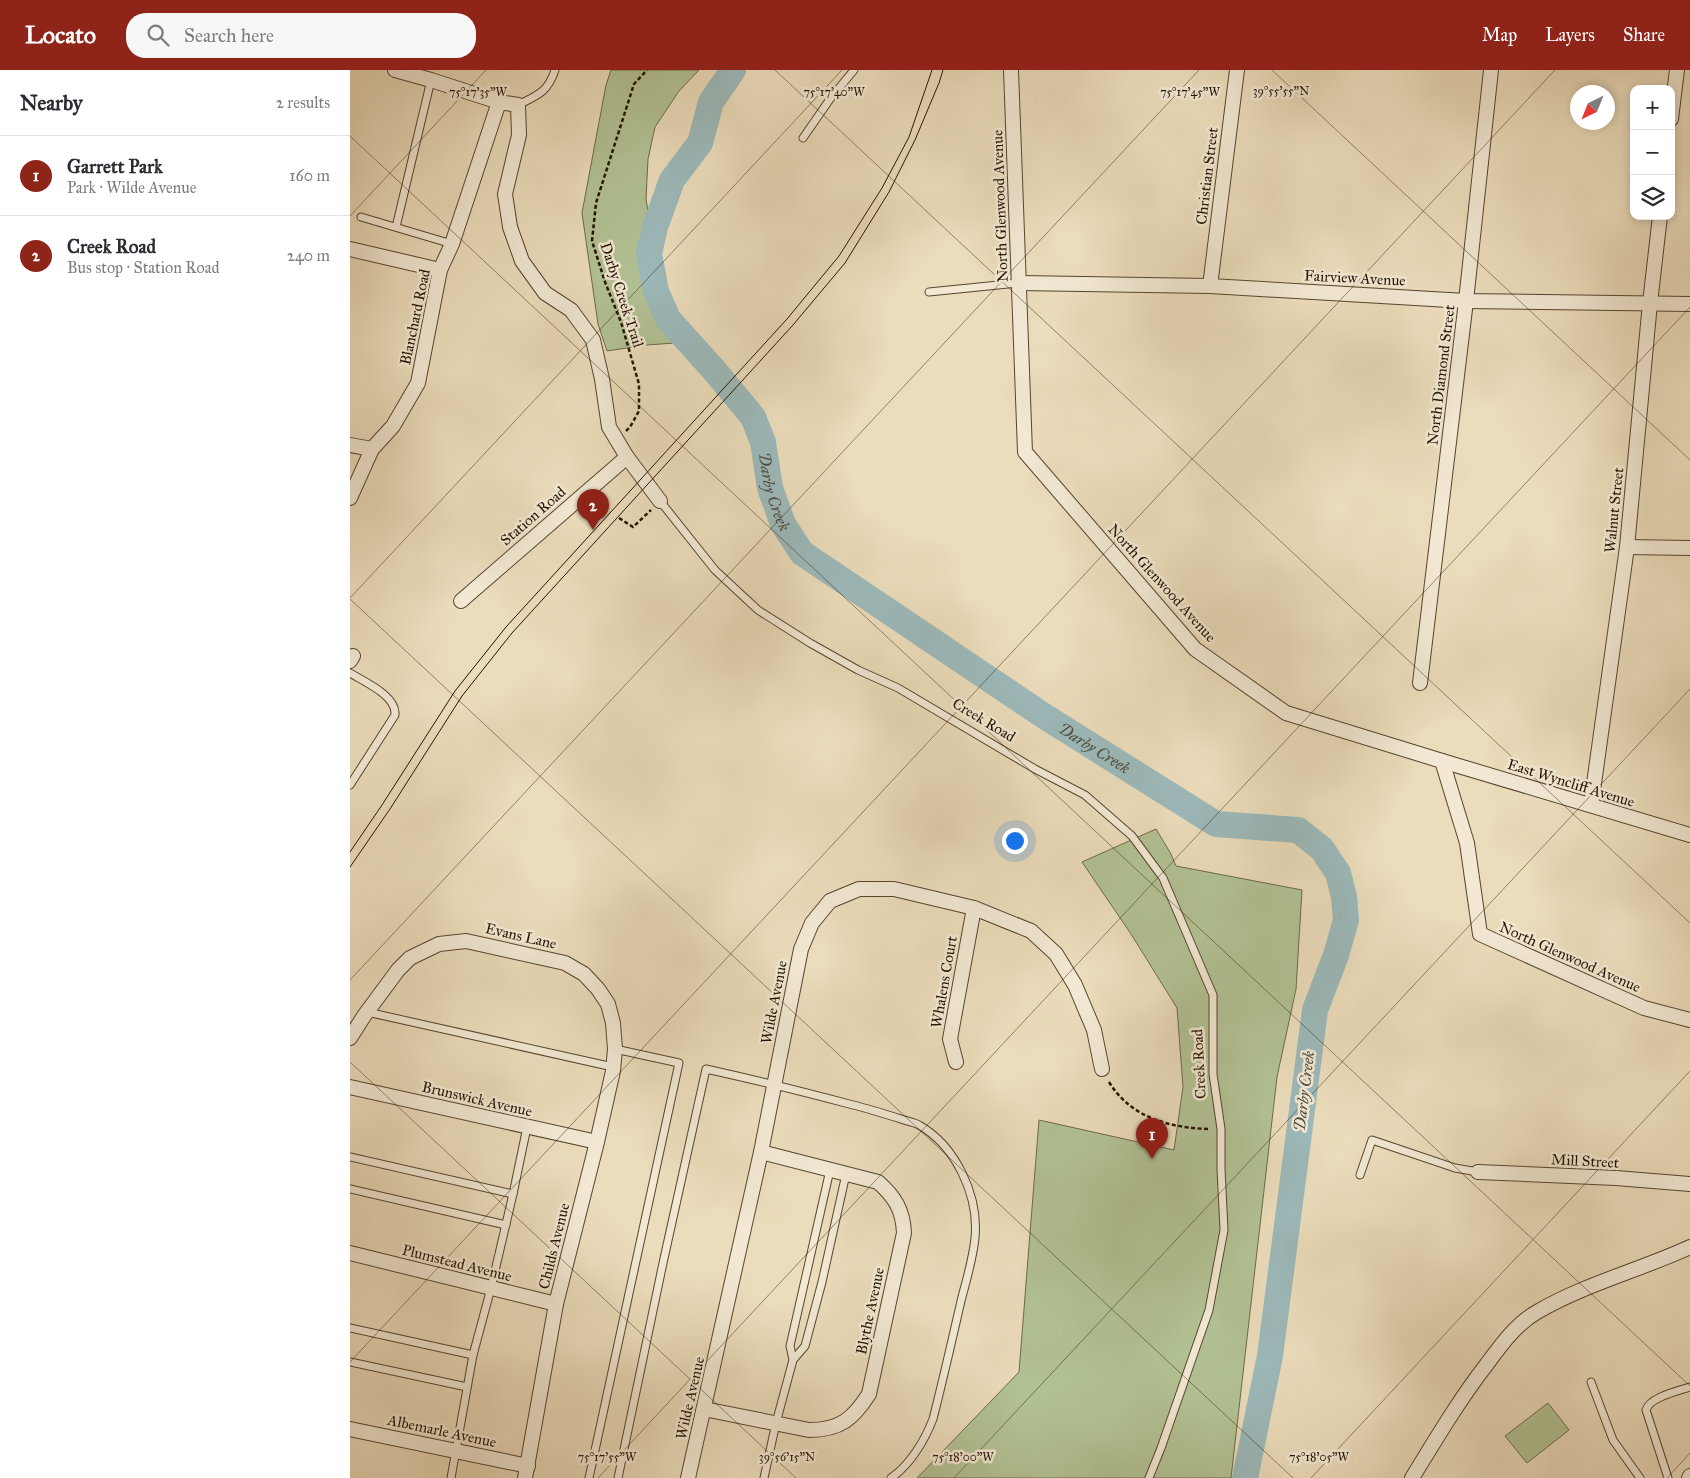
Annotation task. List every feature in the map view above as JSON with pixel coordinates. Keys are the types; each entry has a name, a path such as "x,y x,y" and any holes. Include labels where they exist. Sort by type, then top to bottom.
{"street":[{"path":"395,70 499,102 518,105"},
{"name":"North Glenwood Avenue","path":"1011,70 1025,452 1195,649 1286,713 1442,761 1467,843 1480,934 1644,1008 1690,1020"},
{"name":"Christian Street","path":"1210,286 1237,70"},
{"name":"North Diamond Street","path":"1420,684 1466,301 1491,70"},
{"path":"1675,86 1677,70"},
{"name":"Blanchard Road","path":"350,498 372,449 393,426 418,383 440,270 452,244 499,102"},
{"name":"Creek Road","path":"518,105 519,135 505,194 510,227 522,261 545,293 571,310 593,340 602,379 609,427 627,457 660,501"},
{"name":"Walnut Street","path":"1591,805 1627,547 1660,220"},
{"path":"350,249 440,270"},
{"name":"Fairview Avenue","path":"1019,283 1210,286 1466,301 1690,304"},
{"path":"350,445 372,449"},
{"name":"Station Road","path":"461,600 627,457"},
{"path":"1627,547 1690,548"},
{"name":"East Wyncliff Avenue","path":"1442,761 1690,835"},
{"name":"Wilde Avenue","path":"688,1478 761,1152 801,948 812,923 830,901 859,889 894,889 974,908 1031,931 1056,954 1075,985 1094,1030 1102,1069"},
{"name":"Whalens Court","path":"956,1062 950,1039 974,908"},
{"name":"Evans Lane","path":"350,1038 398,970 410,958 439,944 466,940 565,963 584,974 598,989 608,1004 613,1023"},
{"name":"Childs Avenue","path":"527,1475 556,1304 597,1142 613,1067 615,1050 613,1023"},
{"name":"Brunswick Avenue","path":"350,1087 597,1142"},
{"name":"Blythe Avenue","path":"704,1409 809,1430 826,1430 854,1415 869,1394 904,1233 904,1218 890,1192 878,1182 761,1152"},
{"name":"Mill Street","path":"1478,1172 1616,1178 1690,1184"},
{"path":"1412,1478 1458,1403 1512,1332 1536,1313 1593,1285 1690,1247"},
{"name":"Plumstead Avenue","path":"350,1253 556,1304"},
{"name":"Albemarle Avenue","path":"350,1429 456,1451 527,1475"}],"lane":[{"path":"518,105 542,92 551,83 555,70"},
{"path":"803,138 830,99 854,70"},
{"path":"396,227 431,80"},
{"path":"361,217 452,244"},
{"path":"929,292 1019,283"},
{"name":"Creek Road","path":"660,501 716,570 758,610 810,643 858,670 898,688 1035,769 1085,795 1132,836 1163,878 1213,995 1213,1074 1221,1129 1224,1230 1209,1310 1149,1478"},
{"path":"350,673 392,700 396,709 395,715 350,785"},
{"path":"367,1012 613,1067"},
{"path":"588,1478 679,1064 615,1050"},
{"path":"618,1478 706,1070 774,1084 881,1112 918,1124 932,1135 955,1160 970,1194 976,1218 975,1239 933,1419 925,1439 891,1478"},
{"path":"451,1478 473,1354 506,1225 527,1127"},
{"path":"1360,1175 1372,1140 1455,1168 1478,1172"},
{"path":"350,1157 513,1194"},
{"path":"793,1360 790,1346 830,1170"},
{"path":"764,1478 793,1360 805,1346 822,1282 846,1174"},
{"path":"350,1189 506,1225"},
{"path":"350,1328 473,1354"},
{"path":"350,1362 467,1387"},
{"path":"1591,1382 1613,1440 1640,1478"},
{"path":"1668,1478 1646,1410 1647,1406 1656,1399 1690,1387"}],"path":[{"name":"Darby Creek Trail","path":"616,440 630,428 639,411 639,384 621,322 605,282 592,240 596,203 634,84 647,70"},
{"path":"619,518 633,526 660,501"},
{"path":"1102,1069 1110,1084 1125,1102 1146,1116 1169,1125 1196,1129 1221,1129"}],"green space":[{"path":"611,70 699,70 679,91 655,127 648,159 646,199 658,273 675,304 688,342 647,345 607,351 598,324 582,213 606,85"},
{"path":"1156,829 1176,866 1302,890 1296,989 1277,1077 1231,1478 917,1478 1019,1372 1039,1120 1174,1150 1183,1087 1177,1008 1131,934 1082,862"},
{"path":"1548,1403 1569,1430 1527,1463 1505,1436"}],"waterway":[{"name":"Darby Creek","path":"733,70 711,102 700,143 672,180 655,227 649,254 656,291 668,319 753,417 763,442 770,488 783,524 802,553 1044,716 1216,824 1298,830 1322,849 1338,873 1344,897 1346,920 1336,955 1315,1010 1270,1356 1245,1478"}],"tram line":[{"path":"350,852 455,691 506,627 787,319 839,256 882,188 909,137 932,70"},
{"path":"350,867 390,809 462,696 512,633 793,325 845,263 889,192 915,140 943,70"}],"place":[{"name":"Creek Road","path":"593,530"},
{"name":"Garrett Park","path":"1152,1159"}]}
